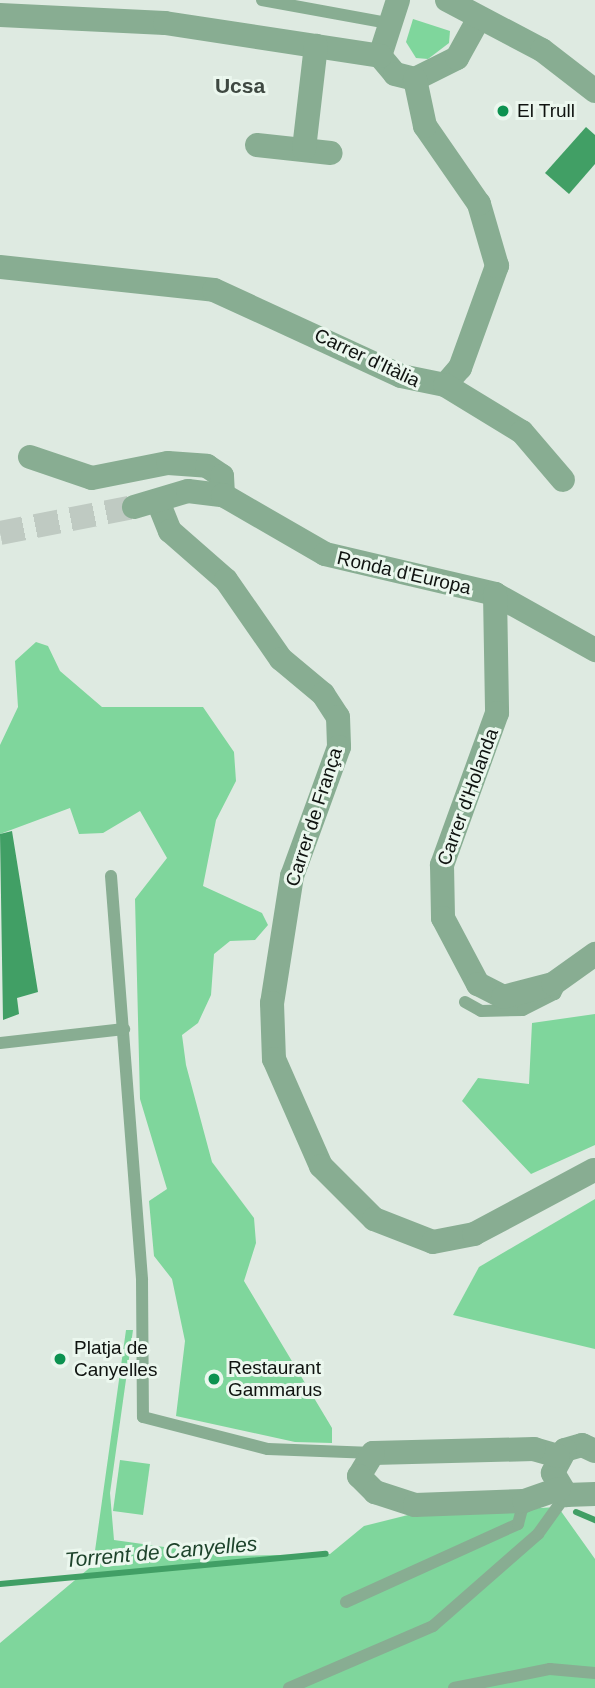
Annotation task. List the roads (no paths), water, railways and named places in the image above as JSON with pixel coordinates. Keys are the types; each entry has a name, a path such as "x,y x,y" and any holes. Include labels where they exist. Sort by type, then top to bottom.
{"street":[{"path":"380,56 387,23 398,0"},
{"path":"447,0 478,20 542,50 595,91"},
{"path":"0,15 164,23 316,46 380,56 395,74 415,79 457,58 478,20"},
{"path":"304,149 316,46"},
{"name":"Carrer d'Itàlia","path":"0,267 214,290 401,376 445,385 460,368 497,266 479,204 425,126 415,79"},
{"path":"257,145 331,153"},
{"path":"445,385 512,425 563,480"},
{"path":"30,457 92,478 168,463 207,466 222,476 223,495"},
{"name":"Ronda d'Europa","path":"146,505 188,491 223,495 325,554 495,594 595,650"},
{"name":"Carrer de França","path":"146,505 170,531 226,580 281,659 323,694 338,717 339,747 292,876 272,1003 274,1059 321,1166 374,1219 433,1242 474,1234 594,1170"},
{"name":"Carrer d'Holanda","path":"495,594 497,713 442,865 443,918 458,957 490,993 518,996 564,978 595,954"},
{"path":"563,1492 553,1473 558,1456 573,1446 594,1448"},
{"path":"558,1456 534,1449 373,1453 359,1476 375,1492 415,1505 524,1501 563,1492 594,1495"}],"lane":[{"path":"262,0 387,23"},
{"path":"111,876 142,1280 143,1417 200,1437 335,1455 373,1453"},
{"path":"465,1002 481,1011 523,1010 555,995 564,978"},
{"path":"0,1043 124,1029"},
{"path":"335,1455 359,1476"},
{"path":"289,1688 433,1626 497,1575 558,1513 563,1492"},
{"path":"346,1602 518,1524 524,1501"},
{"path":"454,1688 550,1669 595,1673"}],"waterway":[{"name":"Torrent de Canyelles","path":"576,1512 595,1520"},
{"name":"Torrent de Canyelles","path":"0,1584 326,1554"}],"tunnel":[{"path":"0,533 134,507"}],"place":[{"name":"El Trull","path":"503,111"},
{"name":"Platja de Canyelles","path":"60,1359"},
{"name":"Restaurant Gammarus","path":"214,1379"}],"district":[{"name":"Ucsa","path":"240,86"}]}
